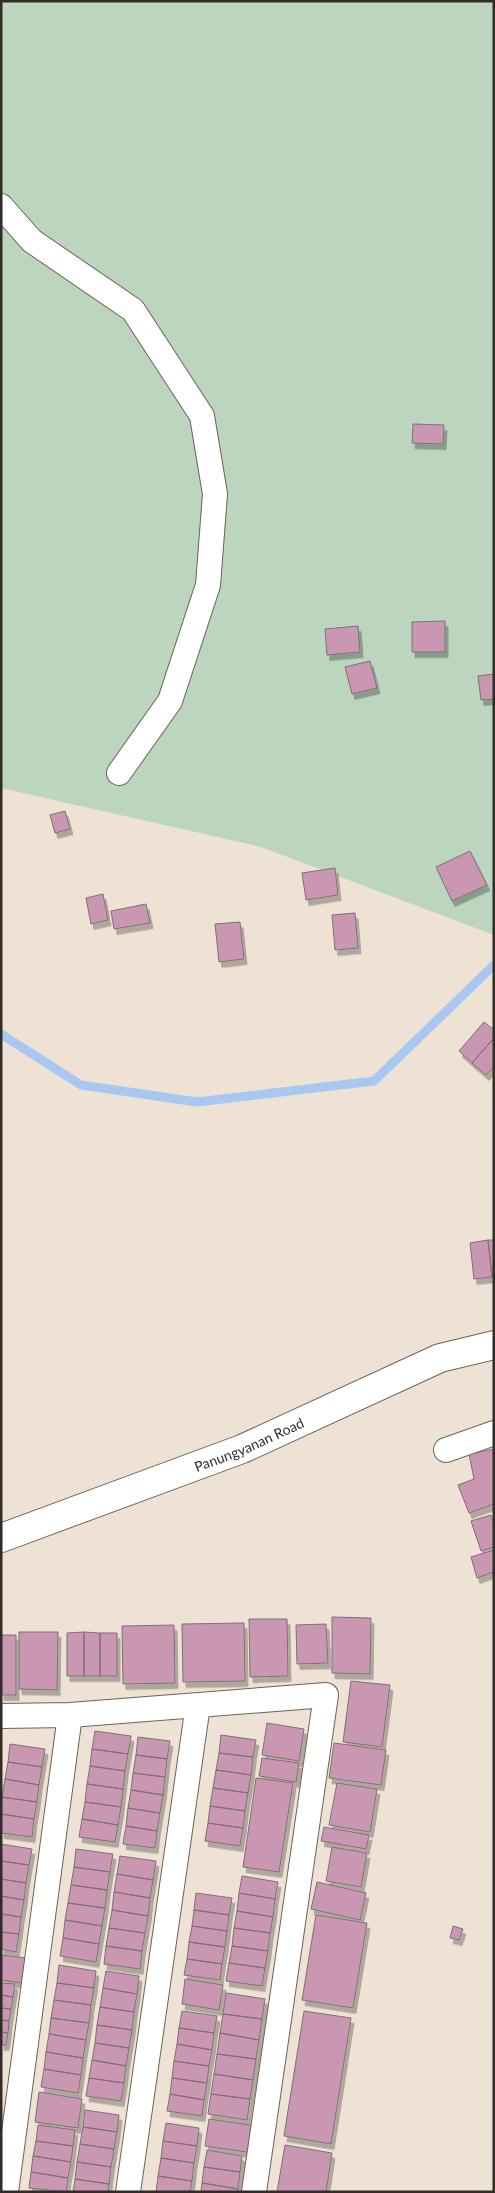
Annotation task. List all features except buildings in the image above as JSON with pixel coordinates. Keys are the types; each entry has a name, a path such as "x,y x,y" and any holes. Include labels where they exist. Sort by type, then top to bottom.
{"street":[{"path":"1,206 32,241 133,310 202,416 214,494 208,585 170,701 119,773"},
{"name":"Panungyanan Road","path":"1,1538 242,1449 440,1358 494,1345"},
{"path":"446,1450 494,1434"},
{"path":"1,1716 70,1715 326,1695 254,2192"},
{"path":"128,2192 198,1705"},
{"path":"6,2192 70,1715"}],"green space":[{"path":"1,1 494,1 494,935 261,847 1,788"}],"waterway":[{"path":"1,1034 81,1085 197,1102 374,1081 494,965"}]}
